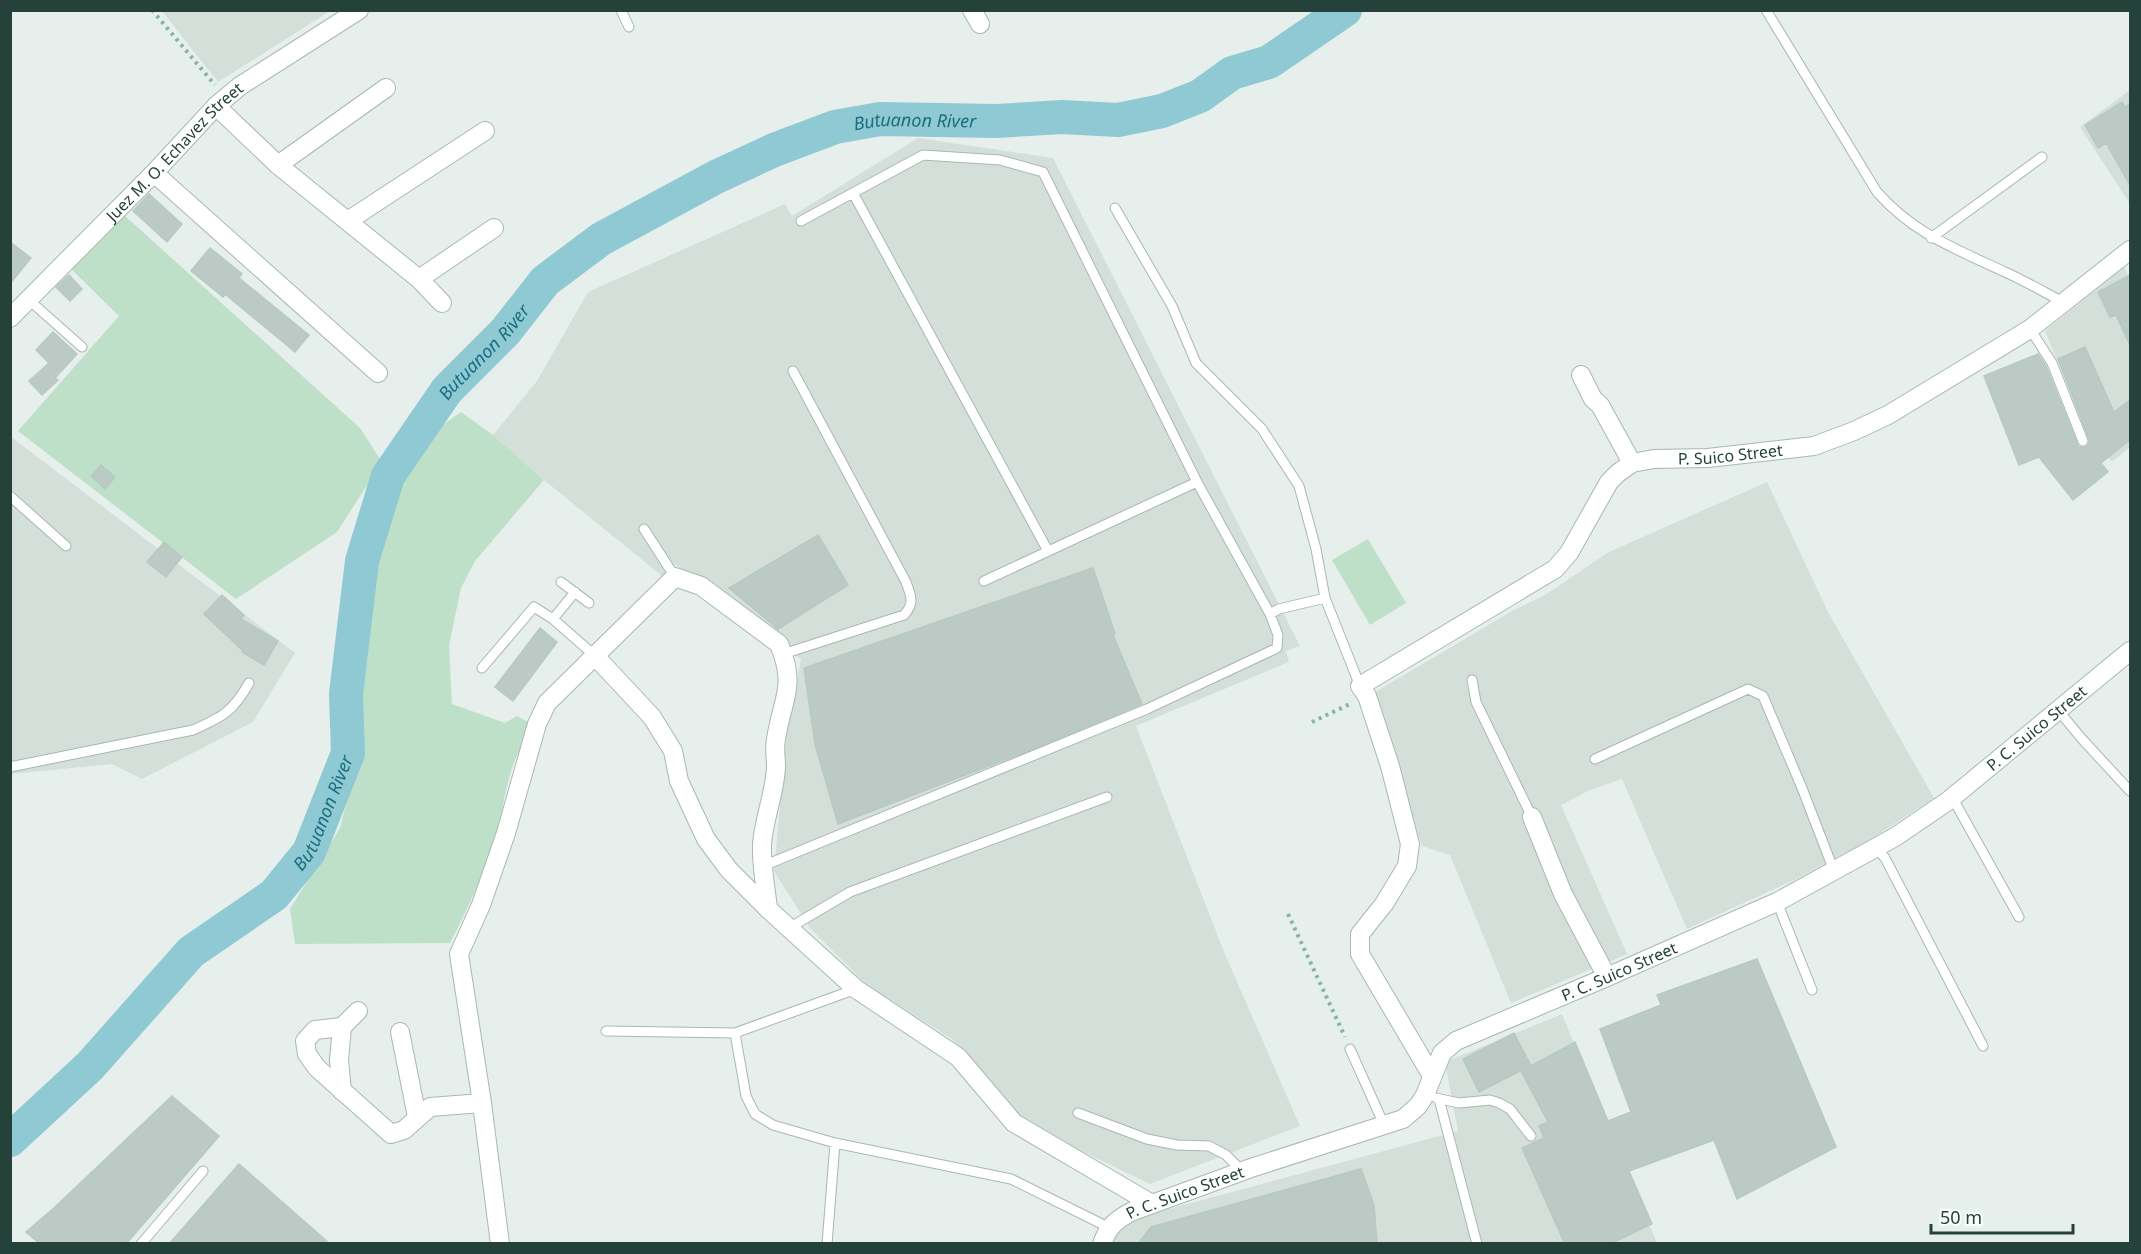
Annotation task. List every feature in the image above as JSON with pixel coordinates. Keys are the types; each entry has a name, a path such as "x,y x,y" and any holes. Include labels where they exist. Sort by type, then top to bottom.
{"street":[{"name":"Juez M. O. Echavez Street","path":"10,318 221,102 240,86 359,10"},
{"path":"278,165 386,88"},
{"path":"221,102 278,165 349,220 419,279 442,303"},
{"path":"349,220 485,131"},
{"path":"154,173 378,373"},
{"path":"419,279 494,228"},
{"name":"P. Suico Street","path":"1632,463 1654,459 1708,458 1814,446 1854,431 1888,416 2030,329 2063,302 2128,259"},
{"path":"1432,1076 1360,954 1360,934 1384,904 1407,866 1410,844 1390,766 1364,691 1555,569 1569,554 1609,482 1618,472 1632,463 1581,375"},
{"path":"500,1244 482,1103 459,954 481,905 506,832 537,724 547,703 675,577 701,586 779,644 783,654 789,688 777,729 774,747 776,767 763,842 768,909"},
{"name":"P. C. Suico Street","path":"1105,1235 1118,1218 1152,1204 1242,1171 1385,1127 1403,1119 1432,1097 1432,1076 1442,1053 1456,1041 1777,902 1876,848 1952,797 2130,651"},
{"path":"594,655 652,717 673,751 679,781 706,839 729,870 768,909 856,988 958,1057 1014,1123 1152,1204"},
{"path":"1532,817 1563,894 1607,977"},
{"path":"358,1011 342,1027 315,1030 305,1041 307,1054 316,1068 391,1134 404,1130 430,1107 482,1103"},
{"path":"342,1027 339,1060 342,1091"},
{"path":"400,1032 417,1117"}],"lane":[{"path":"621,10 629,27"},
{"path":"1766,10 1877,192 1891,207 1931,238 2009,273 2063,302"},
{"path":"763,866 1147,709 1277,648 1278,635 1270,614 1197,482 1043,172 1000,160 923,155 801,221"},
{"path":"1931,238 2042,157"},
{"path":"854,193 1048,551"},
{"path":"1115,208 1172,306 1196,363 1262,429 1299,486 1316,549 1324,598 1364,691"},
{"path":"29,300 82,347"},
{"path":"2030,329 2052,363 2083,441"},
{"path":"783,654 904,615 913,600 906,582 793,371"},
{"path":"984,581 1197,482"},
{"path":"10,496 66,546"},
{"path":"644,529 675,577"},
{"path":"561,582 589,603"},
{"path":"553,619 575,592"},
{"path":"1270,614 1279,609 1324,598"},
{"path":"482,668 534,608 553,619 594,655"},
{"path":"1472,681 1476,702 1532,817"},
{"path":"10,767 193,730 219,718 238,702 249,683"},
{"path":"1595,759 1748,689 1763,696 1834,871"},
{"path":"2058,710 2130,791"},
{"path":"789,928 850,892 1107,797"},
{"path":"1952,797 2019,917"},
{"path":"1876,848 1885,858 1983,1046"},
{"path":"1777,902 1812,990"},
{"path":"606,1031 735,1033 856,988"},
{"path":"735,1033 746,1096 755,1114 773,1125 835,1143 1011,1179 1105,1235"},
{"path":"1350,1049 1385,1127"},
{"path":"1477,1244 1432,1097 1459,1103 1490,1100 1499,1103 1510,1109 1531,1136"},
{"path":"1078,1113 1147,1139 1177,1145 1209,1146 1226,1155 1242,1171"},
{"path":"828,1244 835,1143"},
{"path":"141,1244 203,1171"}],"path":[{"path":"152,10 221,102"},
{"path":"1312,722 1364,691"},
{"path":"1288,914 1350,1049"}],"shaded area":[{"path":"162,11 330,11 218,82"},
{"path":"2130,90 2130,204 2080,127"},
{"path":"918,138 1053,158 1300,646 1286,651 1289,662 1136,726 1224,952 1300,1126 1150,1184 1028,1125 952,1039 867,985 810,928 774,871 787,731 801,659 676,565 662,576 544,480 493,435 537,381 588,292 785,204 792,216"},
{"path":"2124,267 2130,279 2130,447 2112,462 2083,422 2045,331"},
{"path":"10,436 295,653 253,722 142,779 112,764 11,774"},
{"path":"1767,482 1828,612 1934,798 1871,839 1794,880 1687,929 1622,779 1590,790 1561,805 1627,954 1511,1003 1450,855 1422,846 1372,694 1512,611 1545,595 1609,552"},
{"path":"1562,1014 1657,1243 1112,1244 1118,1231 1143,1216 1458,1131 1445,1062"}],"green space":[{"path":"124,215 360,428 382,462 337,532 236,599 18,431 119,316 71,269"},
{"path":"461,412 493,435 544,480 475,561 461,588 449,645 452,704 505,723 517,716 528,722 525,739 515,759 506,789 494,843 477,887 450,943 295,944 290,909 340,828 360,750 356,689 365,603 384,512 395,483 434,431"},
{"path":"1368,539 1406,603 1370,625 1332,560"}],"building":[{"path":"2122,102 2125,107 2130,103 2130,185 2106,143 2098,148 2085,125"},
{"path":"149,194 182,224 167,242 133,211"},
{"path":"10,242 31,258 10,284"},
{"path":"210,248 242,274 239,278 309,335 295,352 225,294 223,297 191,271"},
{"path":"69,275 82,289 70,301 56,287"},
{"path":"2130,275 2130,345 2116,315 2110,317 2098,292"},
{"path":"53,332 77,354 55,378 58,380 42,395 29,381 49,363 36,350"},
{"path":"2085,347 2114,412 2130,400 2130,440 2101,463 2108,472 2073,500 2039,457 2019,465 1984,376 2038,354 2046,366 2079,447 2085,447 2089,445 2089,439 2058,359"},
{"path":"101,465 115,477 105,489 91,476"},
{"path":"818,535 848,585 778,629 729,588"},
{"path":"164,542 182,557 166,577 147,562"},
{"path":"1093,568 1115,634 1113,635 1142,704 838,824 815,744 804,668"},
{"path":"222,595 244,615 241,619 278,641 264,665 242,652 204,614"},
{"path":"540,628 557,642 513,701 495,687"},
{"path":"1757,959 1836,1147 1737,1199 1714,1140 1629,1171 1652,1224 1610,1244 1565,1244 1522,1148 1544,1138 1539,1126 1548,1122 1521,1071 1524,1069 1479,1092 1463,1059 1514,1033 1531,1066 1575,1042 1608,1121 1631,1112 1600,1029 1661,1005 1657,995"},
{"path":"172,1096 219,1136 126,1244 40,1244 26,1232 55,1207"},
{"path":"239,1164 330,1244 169,1244"},
{"path":"1361,1169 1374,1205 1377,1244 1138,1244 1151,1227"}],"waterway":[{"name":"Butuanon River","path":"10,1140 90,1066 191,952 274,895 309,852 348,753 346,694 362,561 388,476 447,390 505,332 545,281 601,239 716,177 774,150 835,127 880,119 996,121 1062,117 1118,120 1162,111 1200,96 1232,73 1269,62 1345,10"}]}
